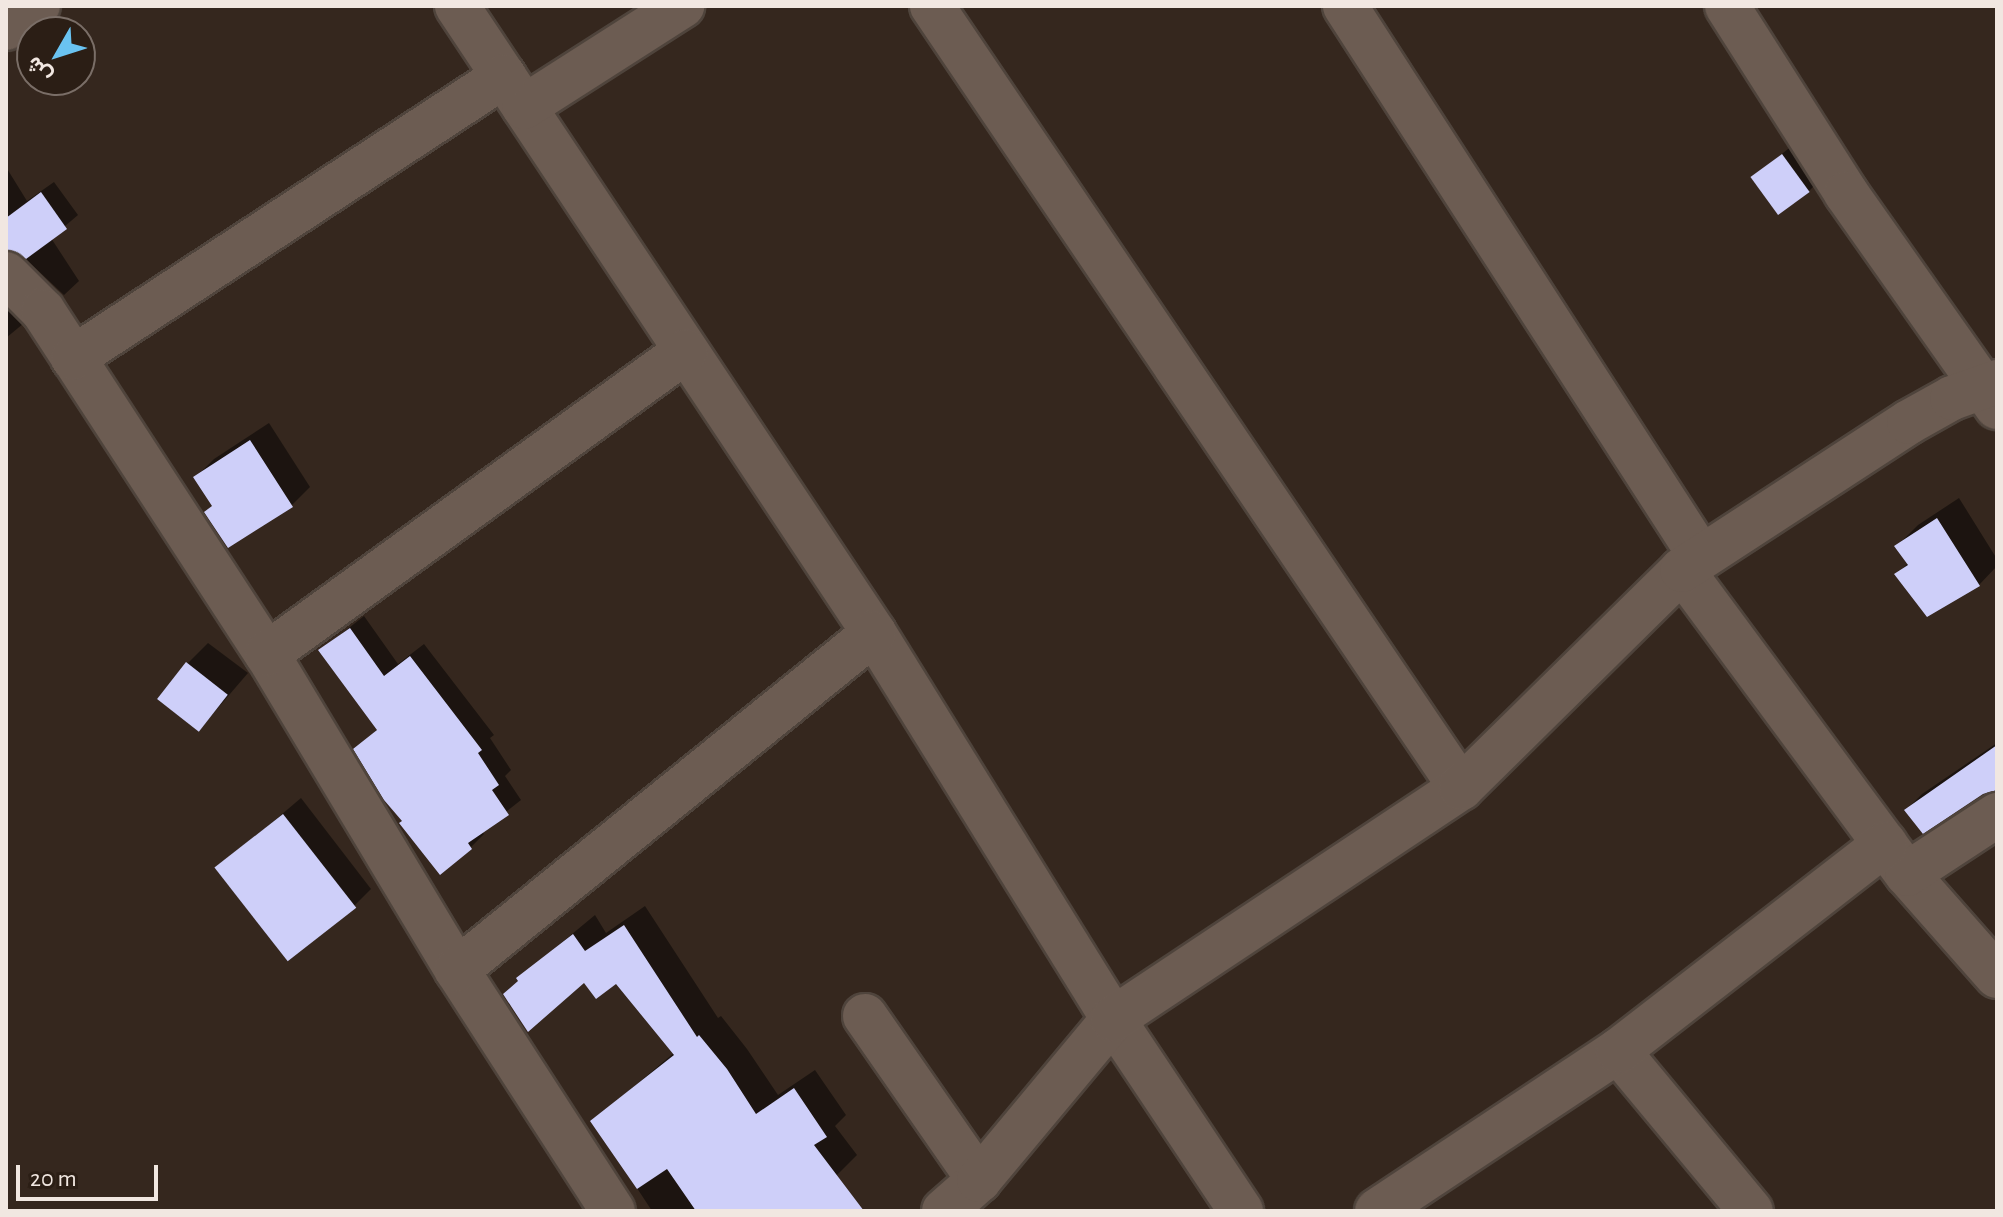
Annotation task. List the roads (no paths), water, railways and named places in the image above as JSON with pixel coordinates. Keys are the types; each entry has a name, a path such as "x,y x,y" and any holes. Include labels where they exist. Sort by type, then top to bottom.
{"street":[{"path":"6,28 38,6"},
{"path":"457,6 874,633 1113,1019 1241,1211"},
{"path":"73,358 514,92 682,6"},
{"path":"932,6 1461,788"},
{"path":"1345,6 1692,564 1896,859 1997,976"},
{"path":"944,1211 979,1180 1113,1019 1461,788 1692,564 1909,422 1992,392 1846,193 1727,6"},
{"path":"6,274 43,311 267,654 457,970 613,1211"},
{"path":"267,654 686,351"},
{"path":"457,970 874,633"},
{"path":"1377,1211 1618,1051 1896,859 1997,815"},
{"path":"865,1016 979,1180"},
{"path":"1618,1051 1751,1211"}]}
